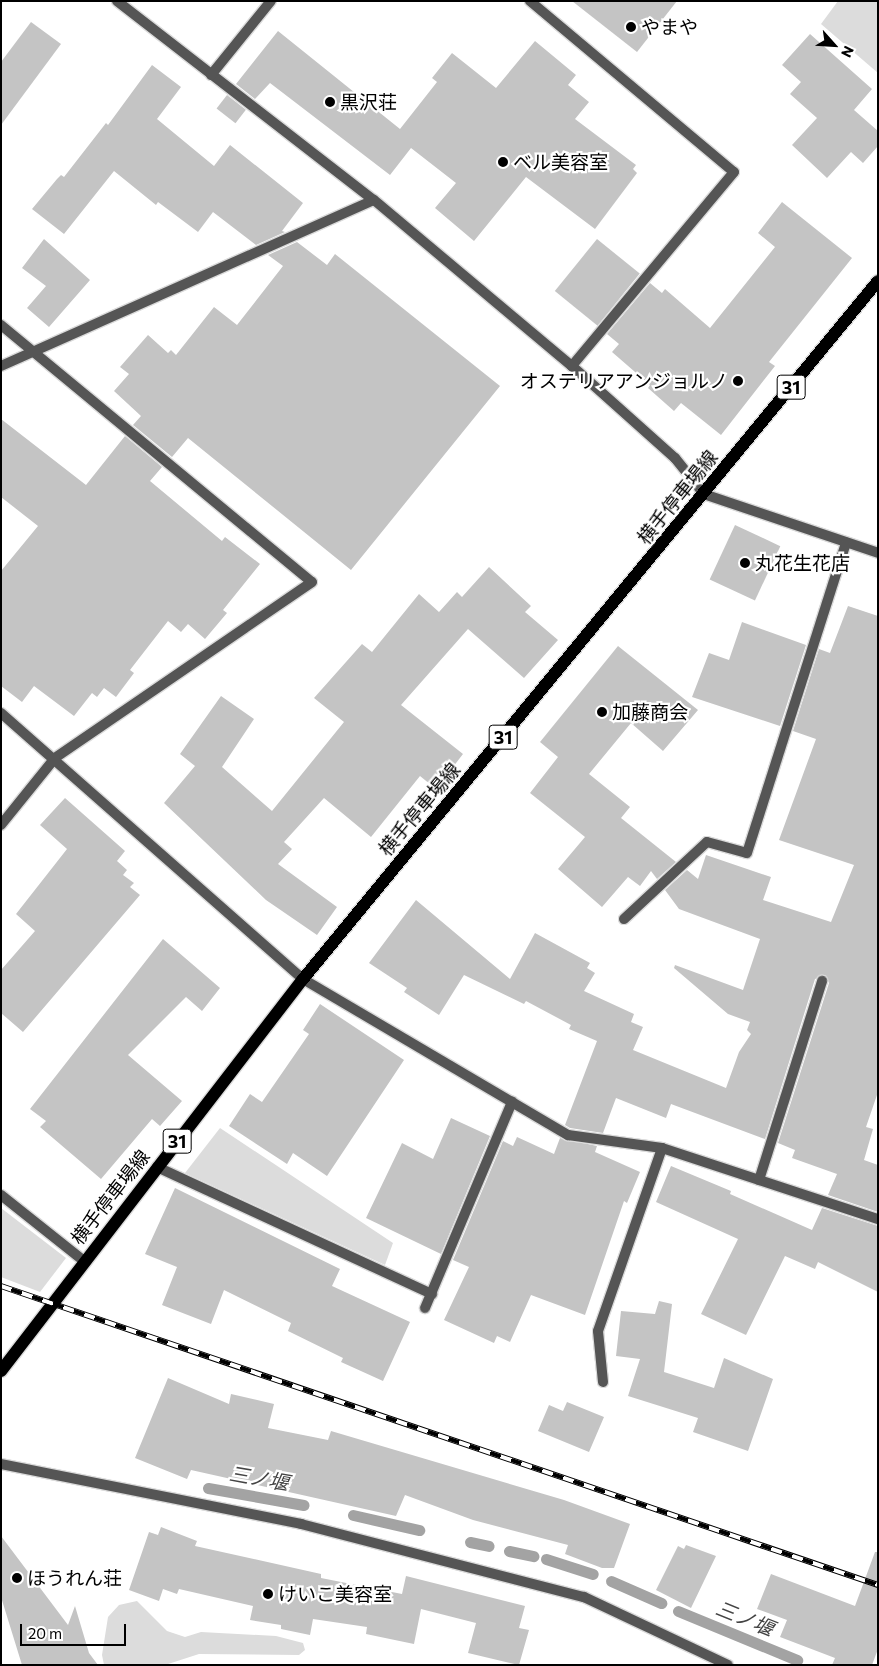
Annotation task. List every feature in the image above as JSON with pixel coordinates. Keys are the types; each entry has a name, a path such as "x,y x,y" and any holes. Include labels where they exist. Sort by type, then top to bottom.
{"main road":[{"name":"横手停車場線","path":"1,1371 302,979 878,281"}],"street":[{"path":"117,1 374,200 572,366 676,458 704,494 878,553"},
{"path":"211,75 271,1"},
{"path":"530,1 734,172 572,366"},
{"path":"1,366 374,200"},
{"path":"1,325 312,582 55,758 1,825"},
{"path":"624,919 707,842 747,853 846,542"},
{"path":"1,713 55,758 302,979 568,1135 662,1148 878,1219"},
{"path":"759,1180 822,981"},
{"path":"425,1308 512,1102"},
{"path":"603,1382 598,1332 662,1148"},
{"path":"157,1167 432,1294"},
{"path":"1,1194 84,1261"},
{"path":"1,1464 301,1524 584,1597 728,1665"}],"shaded area":[{"path":"838,1 878,1 878,73 821,24"},
{"path":"220,1128 393,1243 385,1265 185,1173"},
{"path":"1,1208 66,1258 40,1292 1,1277"},
{"path":"137,1601 167,1631 185,1637 201,1632 276,1636 303,1643 305,1650 299,1655 199,1654 165,1665 104,1665 102,1655 108,1617 119,1605"}],"building":[{"name":"やまや","path":"572,1 677,1 637,52"},
{"path":"31,22 61,44 1,125 1,62"},
{"path":"278,31 400,129 437,82 432,78 452,53 496,88 535,41 576,75 568,85 589,102 575,119 636,165 633,169 637,173 595,229 526,177 474,241 435,208 456,183 411,148 390,175 270,83 255,99 236,84"},
{"path":"810,34 872,89 854,110 878,131 878,146 863,163 851,152 827,178 792,145 817,118 790,94 801,82 782,65"},
{"path":"152,65 181,87 157,119 214,166 230,145 303,203 282,231 285,232 256,245 213,212 198,232 158,202 156,205 114,171 64,234 32,209 61,175 64,177 106,123 108,125"},
{"path":"227,95 246,110 235,123 217,108"},
{"path":"782,202 852,258 769,362 775,366 721,435 681,403 674,411 648,388 650,385 612,352 619,344 607,334 650,283 662,293 665,289 710,328 775,247 758,233"},
{"path":"44,239 90,280 49,327 27,308 46,286 22,268"},
{"path":"597,239 640,274 598,326 555,291"},
{"path":"297,242 327,265 335,254 500,386 351,570 188,438 172,457 133,425 141,416 114,391 129,374 120,367 148,335 168,353 171,350 176,355 214,307 237,325 283,266 268,255"},
{"path":"1,419 86,485 125,436 162,467 150,481 222,541 225,537 260,564 223,610 227,613 205,639 188,624 181,632 168,621 130,670 134,673 116,697 104,688 97,697 92,693 74,716 34,686 22,702 1,686 1,571 38,526 1,497"},
{"name":"丸花生花店","path":"735,525 780,546 755,601 710,579"},
{"path":"489,567 531,606 525,612 558,640 524,678 468,629 401,705 463,754 436,789 420,776 371,837 324,798 284,842 292,849 278,864 337,907 317,935 266,900 164,803 195,766 180,754 221,696 254,719 222,767 272,811 344,722 314,698 362,644 372,652 419,594 439,612 457,592 462,597"},
{"path":"848,606 878,616 878,1092 866,1127 873,1129 864,1160 878,1165 878,1212 828,1195 837,1174 792,1158 795,1150 778,1143 829,983 825,975 815,979 765,1139 671,1104 666,1118 616,1098 603,1133 570,1128 565,1125 597,1041 569,1029 571,1025 526,1001 524,1004 464,975 439,1015 404,992 407,988 369,963 416,900 510,979 535,933 590,963 587,968 595,973 584,991 634,1014 631,1022 643,1027 633,1050 726,1088 739,1052 751,1034 747,1030 750,1022 728,1014 674,968 675,965 743,990 760,939 679,909 665,890 687,870 698,879 706,855 771,877 763,900 831,922 854,865 779,840 816,739 793,731 819,649 830,653"},
{"path":"742,622 806,645 780,726 692,697 709,653 729,660"},
{"path":"618,646 698,710 663,751 631,723 589,774 630,807 621,818 676,862 657,879 651,871 640,886 628,877 602,907 558,869 585,837 530,793 558,757 540,742"},
{"path":"65,798 125,851 117,861 127,870 123,875 134,883 130,887 140,895 23,1032 1,1013 1,970 35,931 16,914 67,849 40,825"},
{"path":"163,939 220,988 202,1011 186,997 128,1055 182,1101 160,1126 152,1119 101,1179 40,1127 46,1121 30,1109"},
{"path":"320,1004 404,1060 327,1176 293,1153 287,1164 229,1126 250,1094 262,1102 309,1034 303,1030"},
{"path":"451,1118 490,1136 441,1254 366,1218 402,1143 433,1159"},
{"path":"517,1137 554,1154 560,1138 597,1146 595,1152 640,1172 627,1203 624,1201 585,1315 531,1295 510,1342 497,1336 494,1343 444,1320 469,1267 453,1260 503,1141 513,1146"},
{"path":"671,1166 731,1191 730,1194 812,1230 822,1208 878,1226 878,1292 818,1262 815,1269 785,1256 746,1335 701,1314 738,1239 656,1202"},
{"path":"175,1188 340,1269 332,1286 410,1322 383,1381 341,1362 343,1358 288,1331 291,1323 224,1290 211,1324 162,1305 177,1267 145,1254"},
{"path":"659,1301 672,1304 664,1372 714,1388 724,1358 773,1379 748,1451 693,1432 698,1418 628,1396 640,1359 616,1356 621,1311 655,1314"},
{"path":"168,1378 229,1404 231,1394 274,1404 268,1428 328,1440 331,1431 564,1500 630,1524 614,1568 602,1568 565,1554 568,1545 473,1520 405,1495 396,1516 191,1470 187,1479 135,1458"},
{"path":"567,1402 604,1417 589,1452 538,1431 549,1405 563,1411"},
{"path":"161,1527 197,1541 195,1546 321,1574 321,1578 402,1594 406,1576 525,1606 519,1628 529,1630 519,1665 468,1653 476,1623 421,1609 414,1644 366,1634 367,1627 313,1619 310,1635 281,1629 281,1625 250,1620 253,1606 179,1589 177,1594 163,1589 159,1601 129,1590 149,1532 158,1535"},
{"path":"1,1536 68,1625 75,1606 89,1653 98,1665 22,1665 1,1597"},
{"path":"686,1545 716,1556 691,1608 656,1590 678,1546 684,1549"},
{"path":"875,1552 878,1552 878,1649 872,1665 832,1665 835,1658 780,1637 787,1620 757,1609 771,1574 855,1606"}],"waterway":[{"name":"三ノ堰","path":"208,1488 303,1505"},
{"name":"三ノ堰","path":"353,1515 419,1530"},
{"name":"三ノ堰","path":"470,1542 489,1546"},
{"name":"三ノ堰","path":"509,1551 533,1556"},
{"name":"三ノ堰","path":"546,1559 593,1574"},
{"name":"三ノ堰","path":"611,1581 661,1603"},
{"name":"三ノ堰","path":"678,1611 797,1660"}],"railway":[{"path":"1,1286 878,1585"}],"place":[{"name":"やまや","path":"631,27"},
{"name":"黒沢荘","path":"330,102"},
{"name":"ベル美容室","path":"503,162"},
{"name":"オステリアアンジョルノ","path":"738,381"},
{"name":"丸花生花店","path":"745,563"},
{"name":"加藤商会","path":"602,712"},
{"name":"ほうれん荘","path":"17,1578"},
{"name":"けいこ美容室","path":"268,1594"}]}
